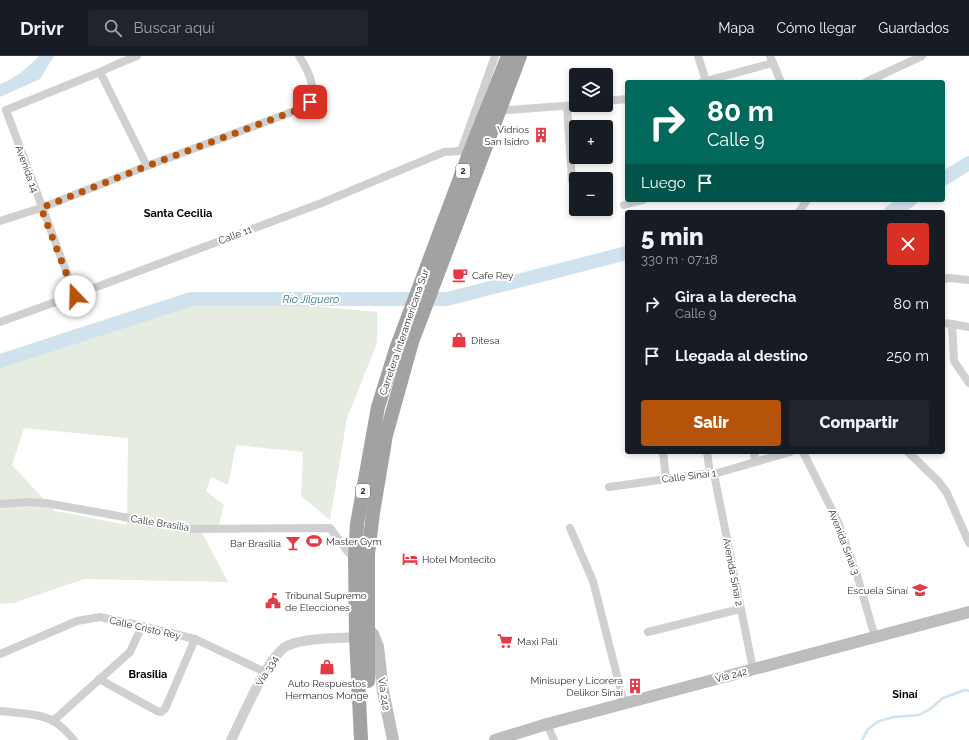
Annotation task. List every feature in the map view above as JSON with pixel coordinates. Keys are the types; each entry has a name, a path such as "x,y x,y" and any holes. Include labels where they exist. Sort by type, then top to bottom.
{"highway":[{"name":"Carretera Interamericana Sur","path":"493,109 508,56"},
{"name":"Carretera Interamericana Sur","path":"364,624 355,558 356,532 378,407 396,349 470,155 520,56"},
{"name":"Carretera Interamericana Sur","path":"361,740 364,624 368,554 386,435 412,342 435,281 470,155"},
{"path":"356,532 363,602 365,661 368,674 370,740"}],"main road":[{"name":"Vía 242","path":"494,740 624,703 969,612"},
{"name":"Vía 242","path":"364,624 373,634 378,647 383,691 393,740"}],"street":[{"path":"137,56 116,60 100,72 147,166"},
{"path":"0,221 41,208 147,166 300,109 310,102 313,94 310,76 299,56"},
{"path":"470,155 496,56"},
{"path":"698,56 704,80"},
{"path":"870,80 922,56"},
{"path":"707,80 771,59 780,80"},
{"name":"Avenida 14","path":"75,296 41,208 6,110 100,72"},
{"path":"613,100 625,98"},
{"path":"493,109 567,106 571,172"},
{"name":"Calle 11","path":"0,322 75,296 319,204 444,152 470,155"},
{"path":"624,205 636,202"},
{"path":"945,279 969,280"},
{"path":"945,323 969,327"},
{"path":"952,324 954,361 969,383"},
{"path":"663,454 666,479"},
{"name":"Avenida Sinaí 2","path":"707,454 753,669"},
{"path":"754,454 755,462"},
{"name":"Calle Sinaí 1","path":"609,487 712,474 783,454"},
{"name":"Avenida Sinaí 3","path":"804,454 838,522 857,575 875,637"},
{"path":"910,454 948,493 969,543"},
{"name":"Calle Brasilia","path":"0,504 26,502 46,503 191,529 330,528 348,552 355,558"},
{"path":"570,528 593,581 624,703"},
{"path":"648,632 740,609"},
{"name":"Calle Cristo Rey","path":"0,654 76,621 100,617 195,639 265,672"},
{"name":"Vía 334","path":"231,740 265,672 278,653 288,645 313,640 364,624"},
{"path":"53,720 130,652 142,626"},
{"path":"99,678 161,712 165,709 195,639"},
{"path":"0,711 53,720 74,740"},
{"path":"547,724 554,740"}],"shaded area":[{"path":"191,299 239,299 377,312 377,343 347,418 330,520 301,496 303,452 236,445 228,485 211,477 206,491 224,505 219,525 198,525 228,582 84,579 14,603 0,604 0,361","holes":["24,428 128,438 127,525 55,511 12,465"]}],"water":[{"path":"39,56 54,56 40,79 0,97 0,84 16,76"}],"waterway":[{"name":"Río Jilguero","path":"945,178 969,163"},
{"name":"Río Jilguero","path":"894,210 907,202"},
{"name":"Río Jilguero","path":"0,361 191,299 447,299 625,254"},
{"path":"862,740 868,729 879,721 894,717 919,715 930,709 943,698 965,690 969,691"}],"place":[{"name":"Vidrios San Isidro","path":"541,135"},
{"name":"Cafe Rey","path":"460,275"},
{"name":"Ditesa","path":"459,340"},
{"name":"Master Gym","path":"314,541"},
{"name":"Bar Brasilia","path":"293,543"},
{"name":"Hotel Montecito","path":"410,559"},
{"name":"Escuela Sinaí","path":"920,590"},
{"name":"Tribunal Supremo de Elecciones","path":"273,601"},
{"name":"Maxi Palí","path":"505,641"},
{"name":"Auto Respuestos Hermanos Monge","path":"327,667"},
{"name":"Minisuper y Licorera Delikor Sinaí","path":"635,686"}],"district":[{"name":"Santa Cecilia","path":"178,213"},
{"name":"Brasilia","path":"148,674"},
{"name":"Sinaí","path":"905,694"}],"route":[{"path":"75,296 41,208 147,166 300,109 310,102"}]}
